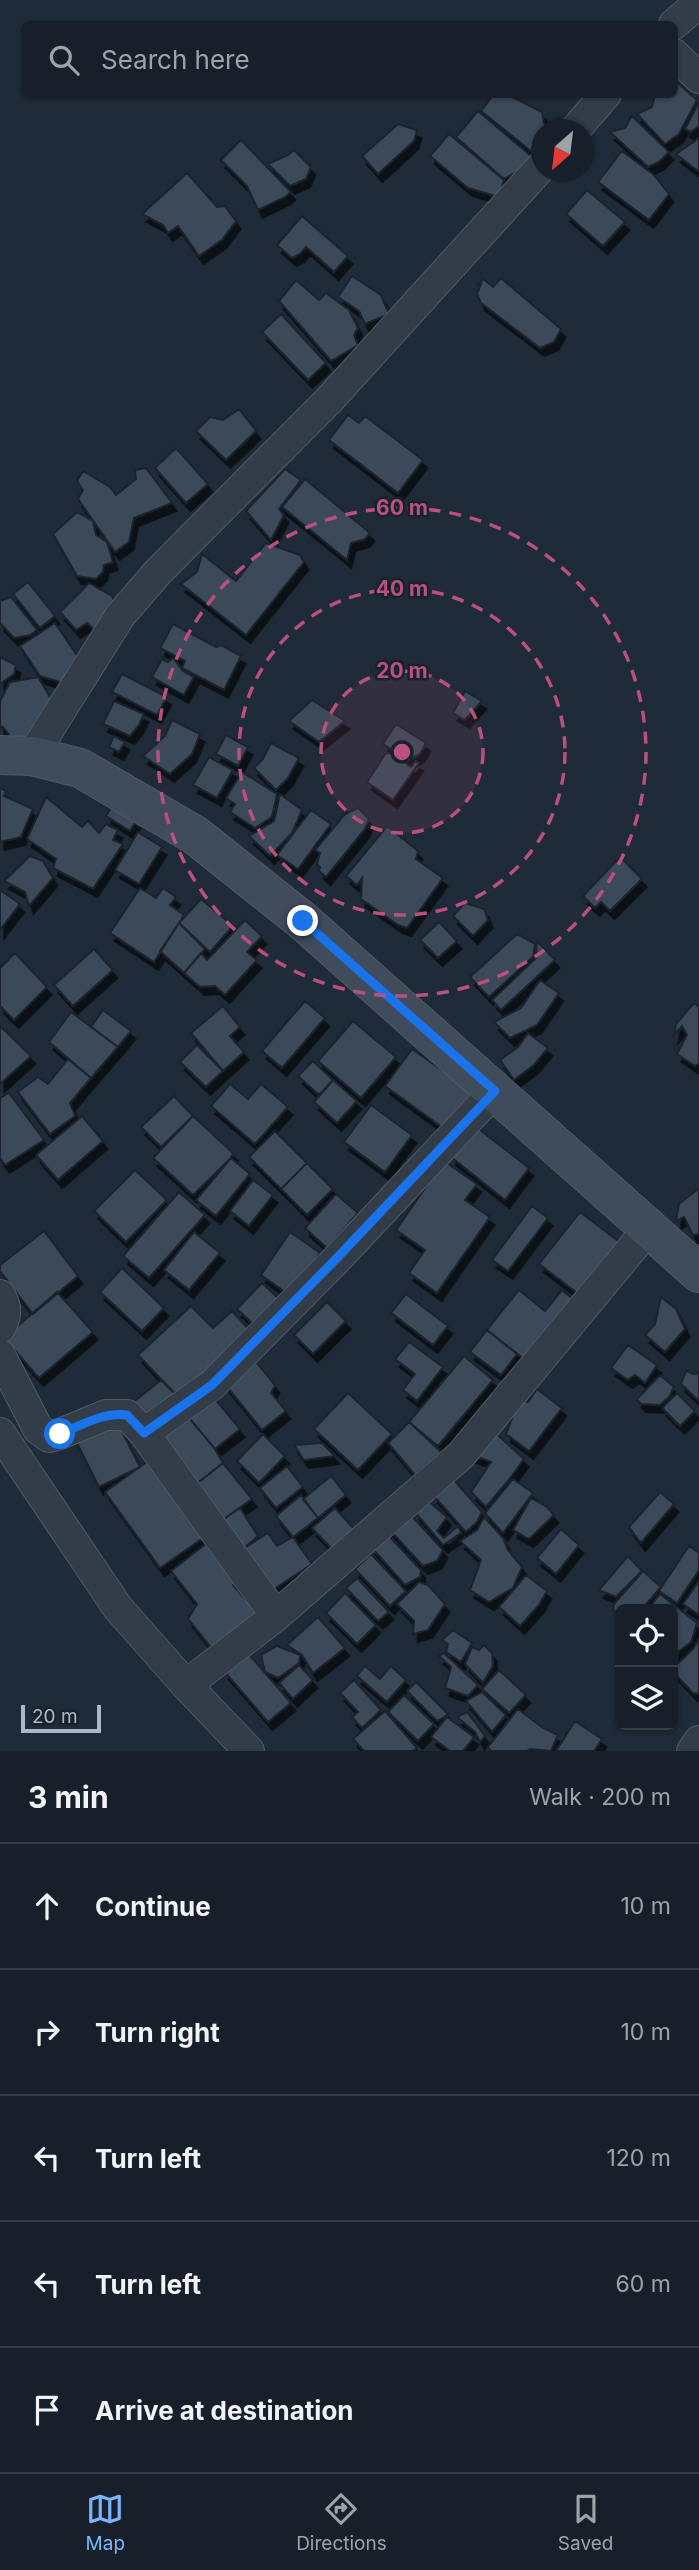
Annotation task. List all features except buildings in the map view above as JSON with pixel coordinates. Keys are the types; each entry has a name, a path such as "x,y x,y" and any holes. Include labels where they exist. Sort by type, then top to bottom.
{"street":[{"path":"678,21 699,3"},
{"path":"678,58 699,78"},
{"path":"584,119 603,98"},
{"path":"531,177 330,399 158,572 120,616 16,756 80,768 195,835 303,921 699,1273"},
{"path":"144,1433 212,1385 495,1091"},
{"path":"186,1685 276,1616 461,1455 649,1228"},
{"path":"0,1295 5,1304 4,1320 0,1328"},
{"path":"0,1355 38,1429 49,1437 115,1413 127,1415 144,1433 276,1616"},
{"path":"0,1433 118,1608 249,1751"},
{"path":"692,1751 699,1741"}],"route":[{"path":"60,1434 115,1413 127,1415 144,1433 212,1385 495,1091 303,921"}]}
